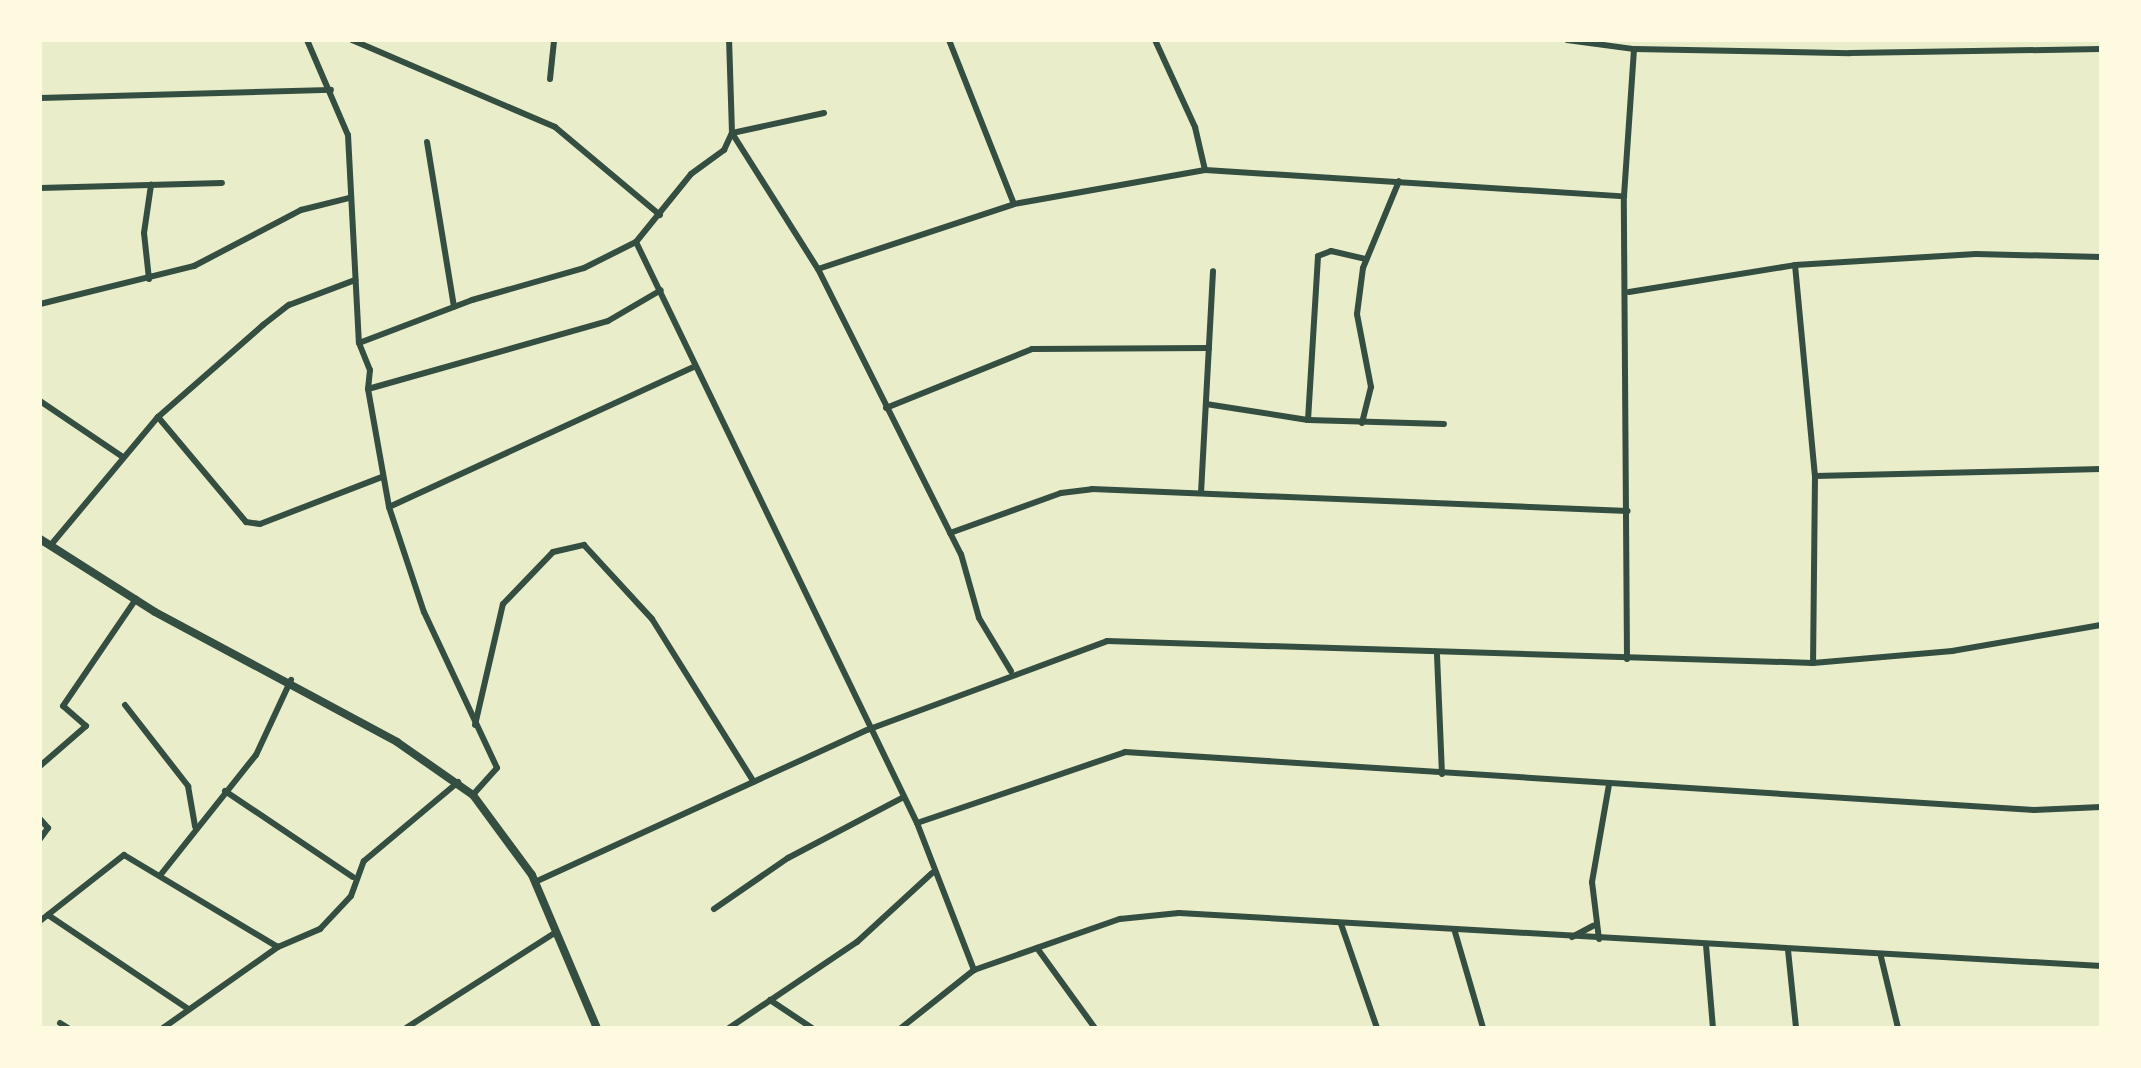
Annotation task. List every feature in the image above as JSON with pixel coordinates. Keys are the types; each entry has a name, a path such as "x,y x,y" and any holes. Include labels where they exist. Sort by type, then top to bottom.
{"street":[{"path":"307,40 348,135 349,198 358,246 359,343 370,370 368,390 389,506 408,572 474,726 497,768 473,795"},
{"path":"352,40 555,126 660,215"},
{"path":"550,79 554,40"},
{"path":"729,40 732,133 818,269 950,532 980,618 1012,671"},
{"path":"949,40 1014,204"},
{"path":"1155,40 1195,127 1206,170"},
{"path":"1567,40 1634,48 2101,50"},
{"path":"2078,50 2079,40"},
{"path":"1627,658 1629,292 1624,196 1634,48"},
{"path":"40,98 331,90"},
{"path":"359,343 454,307 584,268 636,242 732,133 824,113"},
{"path":"427,142 454,307"},
{"path":"818,269 1014,204 1206,170 1624,196"},
{"path":"1362,423 1370,388 1356,314 1365,260 1399,181"},
{"path":"40,188 222,183"},
{"path":"150,279 144,233 151,185"},
{"path":"40,304 194,266 301,210 349,198"},
{"path":"636,242 763,498 867,730 917,823 932,873 974,970"},
{"path":"1308,420 1318,256 1331,251 1365,260"},
{"path":"1629,292 1795,265 1976,254 2101,257"},
{"path":"1795,265 1814,476 1814,663"},
{"path":"1201,493 1213,271"},
{"path":"50,546 158,417 289,305 356,280"},
{"path":"368,390 608,321 661,290"},
{"path":"886,408 1032,349 1208,348"},
{"path":"389,506 695,366"},
{"path":"40,401 123,457"},
{"path":"1206,404 1308,420 1444,424"},
{"path":"158,417 246,522 260,524 382,477"},
{"path":"1814,476 2101,469"},
{"path":"950,532 1061,493 1201,493 1628,512"},
{"path":"40,540 136,599 291,680 473,795 510,838 535,882 553,934 596,1028"},
{"path":"474,726 503,604 552,552 584,546 652,620 754,782"},
{"path":"40,766 86,726 63,706 136,599"},
{"path":"535,882 867,730 1012,671 1128,639 1438,656 1814,663 1952,652 2101,625"},
{"path":"1438,656 1442,774"},
{"path":"162,873 256,755 291,680"},
{"path":"124,704 188,786 196,827"},
{"path":"917,823 1125,752 2034,810 2101,807"},
{"path":"163,1028 278,947 304,938 339,912 364,861 458,782"},
{"path":"1599,939 1593,926 1592,882 1609,785"},
{"path":"225,792 353,878"},
{"path":"714,909 788,858 902,798"},
{"path":"40,819 48,828 40,840"},
{"path":"40,920 122,855 162,873 278,947"},
{"path":"729,1028 857,942 932,873"},
{"path":"902,1028 974,970 1120,919 1180,913 1456,932 2101,966"},
{"path":"48,915 187,1008"},
{"path":"1341,924 1377,1028"},
{"path":"1571,938 1593,926"},
{"path":"1456,932 1482,1028"},
{"path":"406,1028 553,934"},
{"path":"1706,944 1713,1028"},
{"path":"1037,948 1095,1028"},
{"path":"1788,950 1796,1028"},
{"path":"1881,956 1898,1028"},
{"path":"770,1000 812,1028"},
{"path":"60,1023 68,1028"}]}
